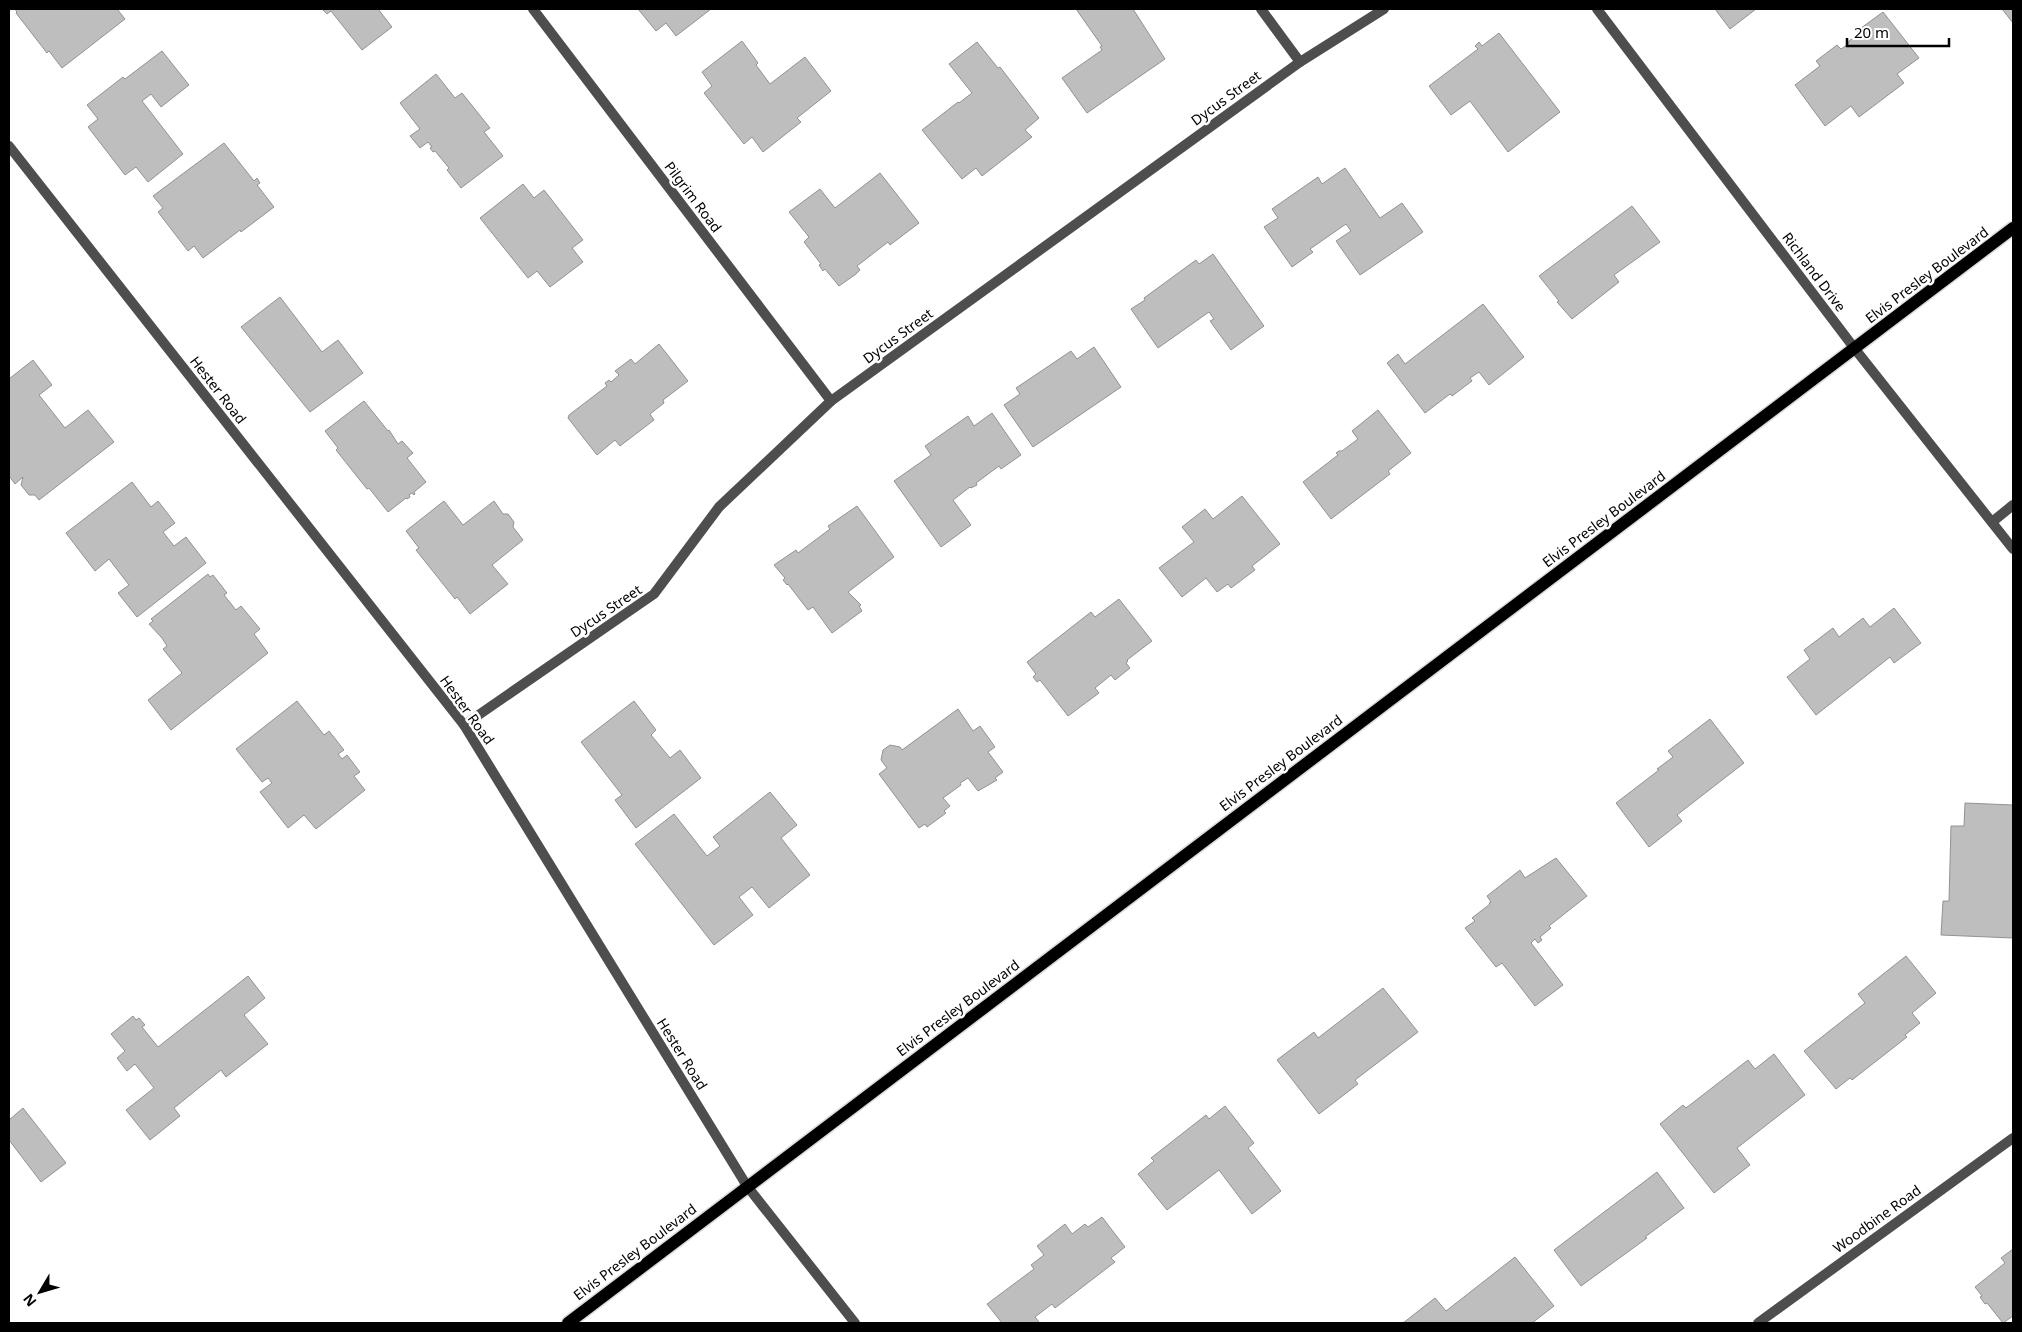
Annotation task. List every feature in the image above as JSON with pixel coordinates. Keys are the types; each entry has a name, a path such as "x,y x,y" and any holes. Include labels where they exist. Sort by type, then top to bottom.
{"main road":[{"name":"Elvis Presley Boulevard","path":"568,1323 2013,228"}],"street":[{"name":"Pilgrim Road","path":"533,9 831,401"},
{"path":"1261,9 1300,62"},
{"name":"Dycus Street","path":"464,724 654,594 719,507 831,401 1300,62 1384,9"},
{"name":"Richland Drive","path":"1597,9 1855,349 2013,549"},
{"name":"Hester Road","path":"9,146 464,724 747,1186 855,1323"},
{"path":"1992,522 2013,505"},
{"name":"Woodbine Road","path":"1758,1323 2013,1138"}],"building":[{"path":"15,9 117,9 125,19 62,68 49,51 47,53 16,13"},
{"path":"322,9 378,9 392,27 362,50 331,11 327,14"},
{"path":"638,9 711,9 676,36 666,23 656,31"},
{"path":"1076,9 1133,9 1165,59 1087,113 1062,78 1102,50 1100,47 1102,46"},
{"path":"1715,9 1756,9 1730,29"},
{"path":"2002,9 2013,9 2013,23"},
{"path":"1883,12 1919,58 1897,74 1904,83 1859,117 1851,106 1825,126 1795,85 1820,66 1816,61 1837,45 1841,49 1853,38 1854,40 1860,35 1857,31"},
{"path":"1499,33 1560,112 1508,152 1470,101 1451,115 1429,86 1478,49 1475,46 1479,42 1482,46"},
{"path":"742,41 770,84 805,57 831,91 797,118 801,122 763,152 752,137 744,144 704,93 712,86 702,72"},
{"path":"977,42 998,68 1000,67 1039,118 1025,130 1032,137 982,176 976,168 962,179 922,130 972,93 949,64"},
{"path":"162,51 189,85 161,107 151,94 142,101 183,154 148,182 136,167 125,175 88,127 98,119 87,105 123,77 125,79"},
{"path":"436,74 455,98 462,93 490,128 484,132 503,156 461,188 447,170 449,168 435,151 433,152 428,142 420,148 410,136 420,129 400,103"},
{"path":"224,143 254,181 257,178 260,183 257,185 274,207 203,258 194,246 188,251 158,212 163,208 153,196"},
{"path":"1345,168 1380,218 1402,203 1423,232 1360,275 1336,241 1351,231 1346,224 1310,249 1313,252 1292,267 1264,227 1278,218 1272,209 1318,177 1322,184"},
{"path":"880,173 919,223 890,245 888,242 857,266 860,270 839,286 825,269 823,271 819,265 821,264 804,242 809,237 789,212 820,189 835,208"},
{"path":"523,184 534,198 544,190 583,240 572,248 583,262 550,287 537,271 528,278 480,218"},
{"path":"1632,206 1660,242 1614,275 1619,282 1572,319 1557,302 1559,301 1539,276"},
{"path":"1213,254 1264,326 1231,350 1210,321 1214,319 1209,312 1158,348 1131,309 1196,260 1199,264"},
{"path":"280,297 322,352 338,340 363,373 310,412 241,327"},
{"path":"1483,304 1524,357 1489,385 1479,372 1470,378 1472,381 1452,396 1450,394 1425,413 1387,363 1398,354 1405,364"},
{"path":"659,344 688,381 663,400 664,403 650,414 654,420 620,446 615,440 597,455 568,418 569,415 607,386 605,383 609,380 611,382 619,375 615,371 631,359 635,364"},
{"path":"1094,347 1121,387 1033,447 1004,405 1020,394 1016,388 1071,351 1077,359"},
{"path":"33,360 52,385 39,395 65,428 88,410 114,442 39,500 35,495 29,495 21,485 23,477 15,484 9,476 9,379"},
{"path":"364,401 389,430 398,444 402,441 413,453 407,458 426,482 414,492 414,495 412,493 409,495 410,497 388,512 336,450 338,448 325,431"},
{"path":"1378,410 1411,453 1388,471 1390,474 1331,519 1303,482 1338,455 1336,453 1342,451 1358,439 1352,431"},
{"path":"992,413 1021,455 1001,469 999,466 976,483 977,485 970,487 953,500 971,525 941,547 894,481 931,455 925,446 968,416 974,426"},
{"path":"132,482 151,507 158,501 175,523 163,532 174,546 186,537 206,563 137,617 118,593 129,585 109,559 95,571 66,533"},
{"path":"1242,496 1280,544 1252,566 1255,570 1231,588 1228,584 1217,592 1206,578 1182,597 1159,568 1194,542 1182,527 1205,509 1213,519"},
{"path":"444,501 463,525 494,501 503,514 508,514 514,522 513,527 523,540 492,565 508,584 470,614 457,597 455,599 416,550 419,548 406,531"},
{"path":"857,506 894,557 848,592 861,605 859,606 862,611 832,633 813,607 808,610 783,580 785,578 774,565 796,550 798,553 830,529 828,526"},
{"path":"208,574 210,577 213,575 227,593 224,595 236,610 241,606 260,629 254,634 268,653 171,730 148,700 182,673 163,649 167,646 162,638 149,624 153,621 151,619"},
{"path":"1119,599 1152,641 1127,660 1126,663 1130,668 1115,680 1111,675 1095,688 1099,693 1068,716 1040,680 1037,682 1033,677 1036,674 1027,662 1091,612 1095,617"},
{"path":"1894,608 1921,643 1894,663 1890,657 1816,715 1787,677 1810,659 1804,650 1833,628 1839,637 1863,618 1870,627"},
{"path":"297,701 324,735 329,731 344,750 338,754 342,759 347,755 360,772 354,776 365,790 316,829 304,815 288,828 260,792 272,783 268,778 262,782 236,749"},
{"path":"634,701 656,730 651,735 670,758 680,750 701,778 636,828 615,800 622,795 581,742"},
{"path":"958,709 973,731 980,726 995,747 988,752 1003,772 995,778 997,780 978,791 968,778 960,783 961,785 943,798 950,806 944,811 946,813 927,827 925,824 919,828 879,774 887,768 881,760 883,750 890,745 900,747 902,750"},
{"path":"1710,719 1744,763 1677,815 1682,821 1649,847 1616,803 1673,757 1668,751"},
{"path":"770,792 797,825 781,838 810,875 769,908 752,887 739,897 753,915 714,945 635,844 674,814 707,856 720,846 713,837"},
{"path":"1965,803 2013,805 2013,938 1941,935 1943,901 1949,901 1951,826 1964,826"},
{"path":"1556,858 1587,896 1549,926 1551,928 1540,937 1542,940 1538,943 1535,939 1531,943 1563,985 1535,1006 1502,963 1496,967 1465,928 1475,921 1472,918 1490,904 1491,902 1487,896 1520,870 1525,878"},
{"path":"1906,956 1936,993 1912,1013 1920,1023 1905,1035 1907,1037 1852,1080 1850,1078 1836,1089 1804,1051 1865,1003 1858,994"},
{"path":"248,976 265,998 244,1015 268,1044 226,1077 221,1070 174,1108 180,1116 150,1140 126,1110 154,1088 135,1064 127,1071 117,1058 125,1051 111,1034 133,1016 136,1020 139,1018 145,1025 142,1027 158,1047"},
{"path":"1383,988 1418,1032 1355,1080 1358,1084 1319,1114 1277,1060 1314,1032 1318,1038"},
{"path":"1774,1054 1805,1095 1737,1148 1750,1165 1714,1193 1660,1124 1683,1105 1686,1108 1748,1060 1755,1069"},
{"path":"1225,1106 1254,1143 1248,1148 1281,1191 1252,1214 1219,1170 1167,1210 1138,1174 1154,1161 1151,1158 1206,1115 1209,1119"},
{"path":"23,1108 66,1163 41,1182 9,1140 9,1120"},
{"path":"1657,1172 1684,1208 1645,1237 1647,1238 1581,1286 1554,1250"},
{"path":"1102,1217 1125,1247 1111,1258 1115,1262 1055,1308 1052,1304 1035,1317 1039,1322 1002,1323 987,1304 1034,1269 1031,1265 1044,1255 1037,1246 1065,1224 1072,1234 1085,1224 1088,1227"},
{"path":"2013,1249 2013,1316 2003,1323 1987,1303 1985,1304 1975,1287 2005,1263 2001,1258"},
{"path":"1515,1257 1554,1306 1532,1323 1403,1323 1435,1298 1446,1311"}]}
